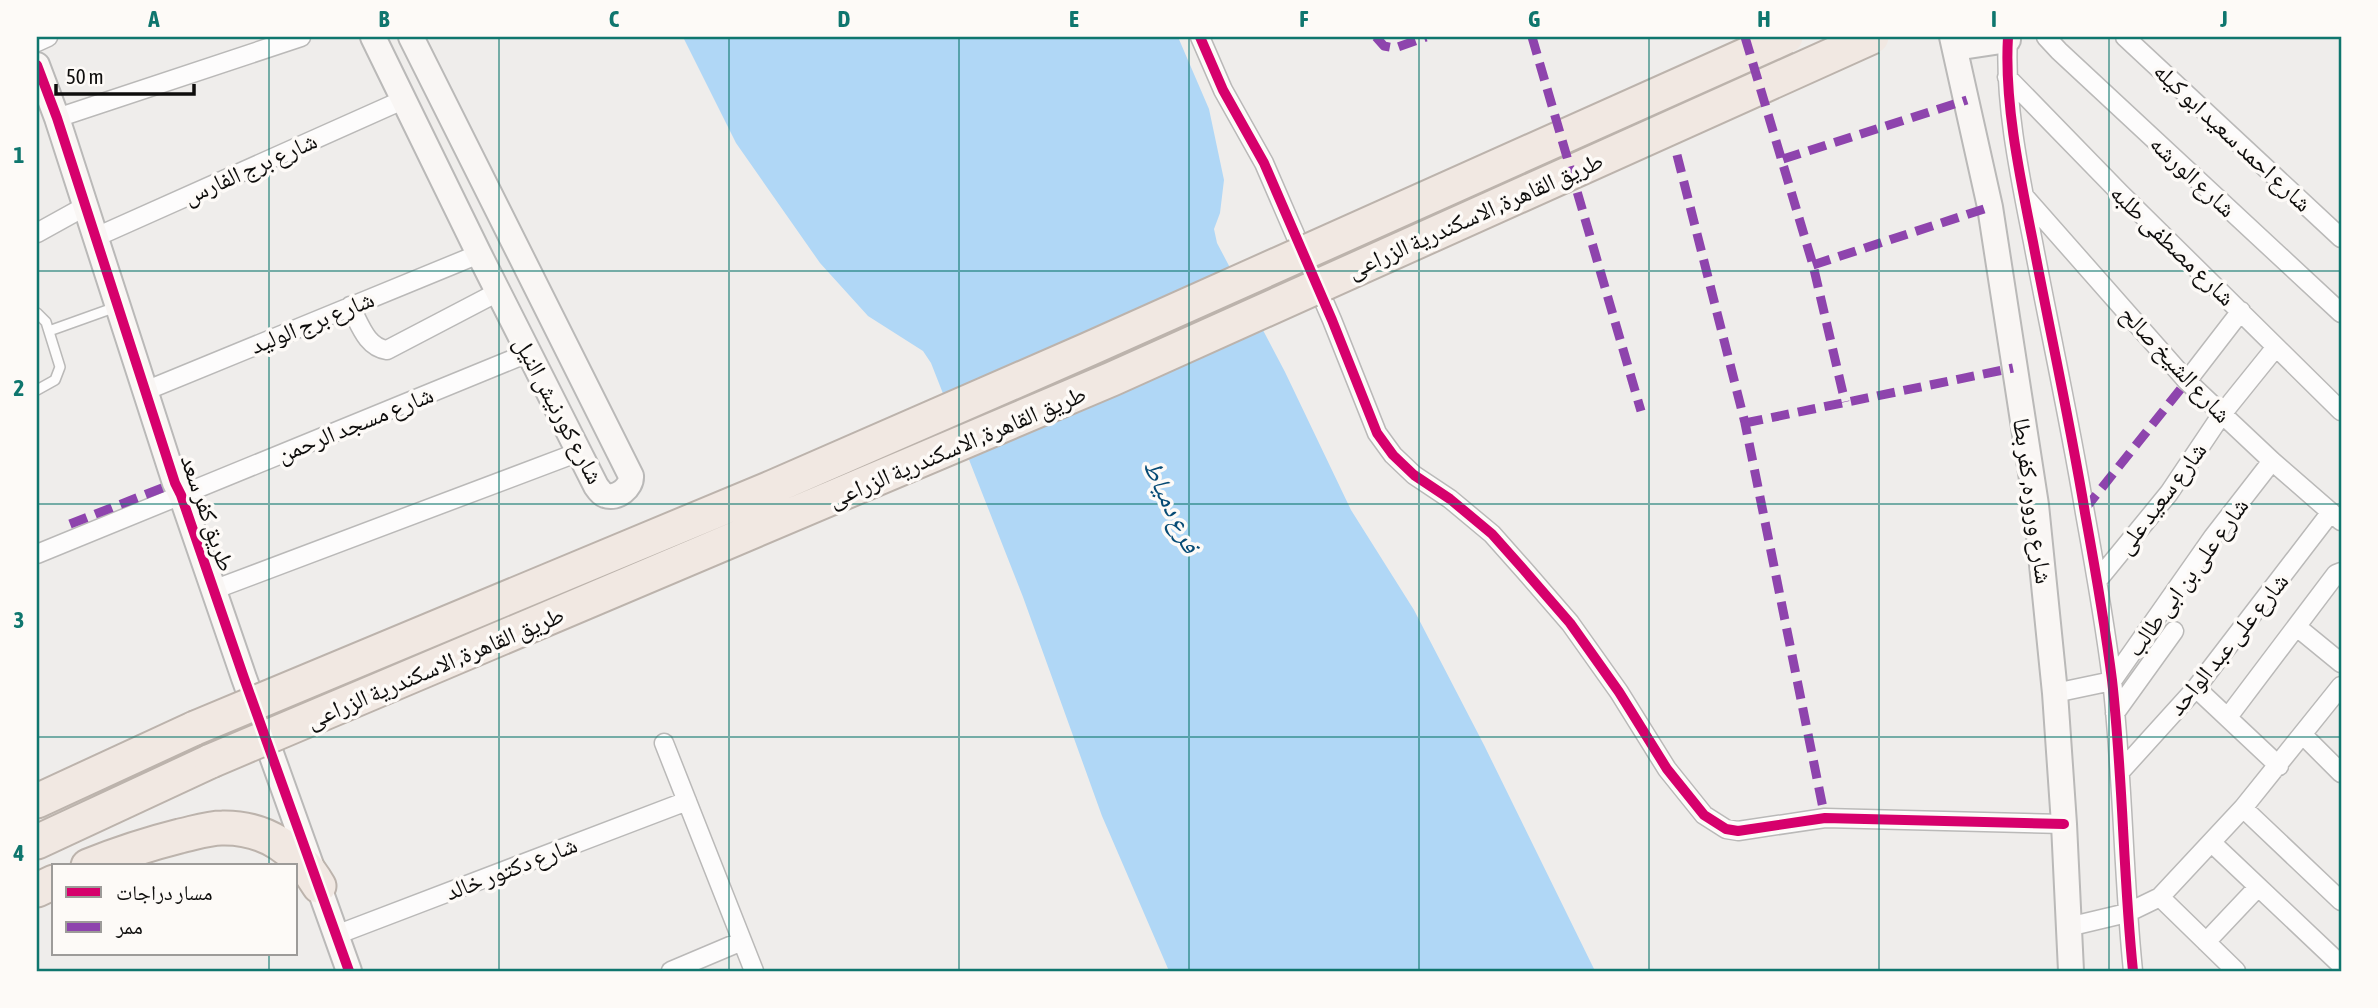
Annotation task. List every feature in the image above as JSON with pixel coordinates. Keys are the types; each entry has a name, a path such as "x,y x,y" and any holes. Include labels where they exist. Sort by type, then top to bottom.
{"highway":[{"name":"طريق القاهرة, الاسكندرية الزراعى","path":"37,801 195,728 799,476 1786,37"},
{"name":"طريق القاهرة, الاسكندرية الزراعى","path":"37,842 211,761 1077,395 1872,37"},
{"path":"93,864 142,846 204,830 237,828 253,831 280,843 302,862 319,886"}],"street":[{"path":"37,42 48,37"},
{"path":"57,118 301,37"},
{"name":"شارع كورنيش النيل","path":"373,37 478,254 596,486 610,496 629,488 632,484 631,476 411,37"},
{"path":"1200,37 1223,90 1264,163 1332,320 1377,433 1393,455 1414,475 1450,499 1492,534 1570,624 1619,692 1667,769 1704,815 1726,829 1738,831 1825,818 2064,824"},
{"name":"شارع الورشه","path":"2046,37 2341,313"},
{"name":"شارع احمد سعيد ابو كيله","path":"2125,37 2341,238"},
{"path":"1954,42 2008,38 2007,77 2024,195 2097,581 2112,681 2133,971"},
{"name":"شارع وروره, كفر بطا","path":"1954,42 1990,207 2036,505 2055,693 2071,971"},
{"name":"طريق كفر سعد","path":"37,65 57,118 175,482 349,971"},
{"name":"شارع مصطفى طلبه","path":"2007,77 2120,193 2341,411"},
{"name":"شارع برج الفارس","path":"96,237 405,99"},
{"name":"شارع الشيخ صالح","path":"2024,195 2187,381 2336,517"},
{"path":"37,233 85,207"},
{"name":"شارع برج الوليد","path":"145,391 478,254"},
{"path":"351,306 371,344 387,350 498,292"},
{"path":"2187,381 2241,311"},
{"name":"شارع سعيد على","path":"2097,581 2169,493 2222,414 2276,347"},
{"name":"شارع مسجد الرحمن","path":"37,554 528,353"},
{"path":"213,590 579,452"},
{"name":"شارع على بن ابى طالب","path":"2055,693 2112,681 2213,537 2273,461"},
{"name":"شارع على عبد الواحد","path":"2120,772 2196,688 2336,517"},
{"path":"2228,717 2336,574 2341,572"},
{"path":"2297,627 2341,663"},
{"path":"2115,712 2174,631"},
{"path":"2068,928 2127,913 2160,897 2243,808 2341,686"},
{"path":"2196,688 2279,766"},
{"path":"2303,736 2341,773"},
{"path":"664,743 754,971"},
{"name":"شارع دكتور خالد","path":"336,935 687,801"},
{"path":"2243,808 2341,901"},
{"path":"2212,843 2341,965"},
{"path":"2206,942 2258,887"},
{"path":"2160,897 2236,971"},
{"path":"671,971 742,941"}],"lane":[{"path":"49,331 118,306"},
{"path":"37,313 42,316 49,331 60,367 55,380 37,390"}],"water":[{"name":"فرع دمياط","path":"683,37 1178,37 1209,109 1224,180 1220,213 1214,229 1217,243 1285,372 1351,510 1414,610 1595,971 1169,971 1102,816 1023,597 931,363 923,351 868,316 820,263 736,143"}],"marked path":[{"path":"1376,37 1384,46 1395,48 1426,37"},
{"path":"1532,37 1641,411"},
{"path":"1745,37 1813,265 1845,402"},
{"path":"1783,159 1967,100"},
{"path":"1677,155 1745,423 1825,818"},
{"path":"1813,265 1990,207"},
{"path":"1745,423 2013,368"},
{"path":"2085,509 2187,381"},
{"path":"70,524 175,483"}],"cycle path":[{"path":"1200,37 1223,90 1264,163 1332,320 1377,433 1393,455 1414,475 1450,499 1492,534 1570,623 1619,692 1667,769 1704,815 1726,829 1738,831 1825,818 2064,824"},
{"path":"2008,37 2008,87 2018,166 2073,445 2109,659 2119,753 2133,971"},
{"path":"37,65 57,118 175,483 349,971"}]}
